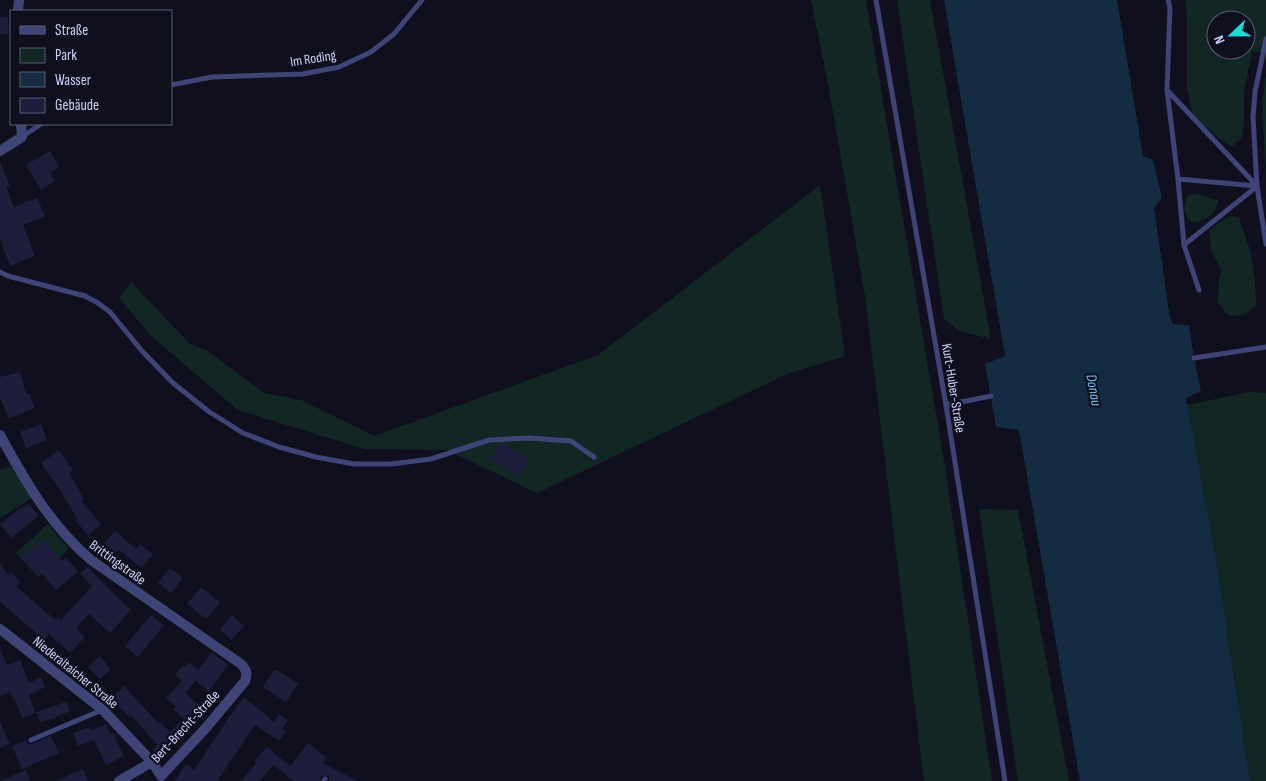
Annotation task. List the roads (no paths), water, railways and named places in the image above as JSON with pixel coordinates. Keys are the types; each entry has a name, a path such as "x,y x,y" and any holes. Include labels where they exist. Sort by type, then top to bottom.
{"street":[{"path":"0,151 22,137 21,125"},
{"name":"Brittingstraße","path":"0,435 29,486 50,517 76,548 244,667 247,676 245,681"},
{"name":"Niederaltaicher Straße","path":"0,629 103,710 152,762"},
{"name":"Bert-Brecht-Straße","path":"119,781 152,762 163,778 245,681"}],"lane":[{"name":"Im Roding","path":"172,85 212,77 303,74 339,67 371,52 394,34 422,0"},
{"name":"Kurt-Huber-Straße","path":"876,0 946,405 1005,781"},
{"path":"1168,0 1170,8 1167,90 1184,245 1199,290"},
{"path":"1266,39 1264,62 1256,92 1253,117 1257,186 1266,244"},
{"path":"1167,90 1257,186"},
{"path":"22,137 40,125"},
{"path":"1178,179 1257,186"},
{"path":"1184,245 1257,186"},
{"path":"0,272 8,276 85,296 98,303 110,312 142,351 173,382 208,411 242,433 279,447 316,457 354,464 391,464 431,459 489,440 529,438 571,441 594,457"},
{"path":"1194,358 1266,348"},
{"path":"946,405 991,396"},
{"path":"31,740 103,710"}],"water":[{"name":"Donau","path":"944,0 1117,0 1143,156 1153,160 1162,198 1154,208 1170,318 1173,324 1189,325 1201,391 1186,398 1216,559 1250,781 1080,781 1019,430 996,427 985,364 1005,356"}]}
